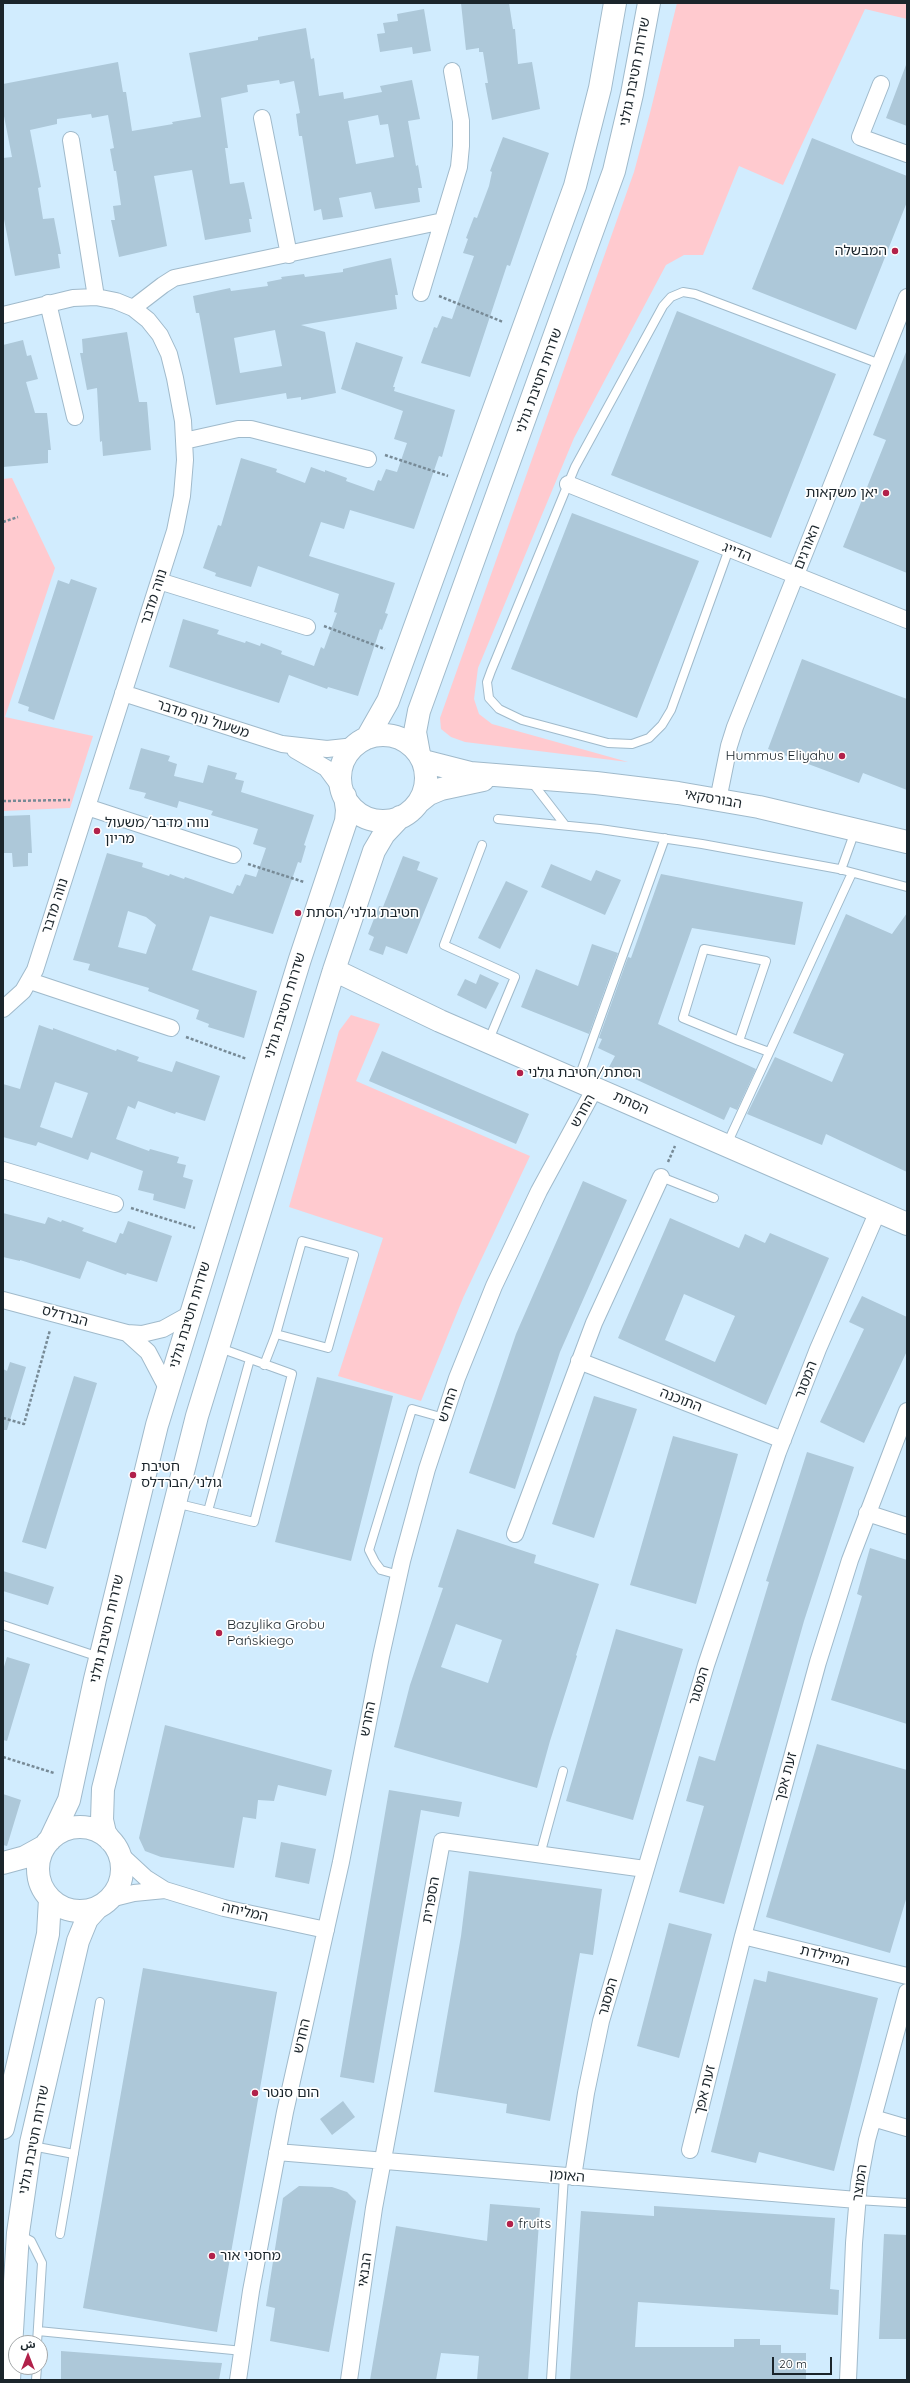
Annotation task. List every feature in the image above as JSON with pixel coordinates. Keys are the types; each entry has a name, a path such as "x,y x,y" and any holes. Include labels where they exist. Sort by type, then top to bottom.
{"street":[{"path":"361,742 383,735 396,737 408,742 421,757 426,782 419,802 408,813 400,817 383,820 367,817 353,808 344,794 342,769 348,754 361,742 382,714 523,330 582,162 600,88 614,3"},
{"name":"שדרות חטיבת גולני","path":"421,757 415,732 419,711 612,177 628,114 649,3"},
{"path":"421,293 459,167 462,146 461,120 452,71"},
{"path":"881,84 860,137 907,154"},
{"path":"262,118 289,255"},
{"path":"72,140 96,297"},
{"path":"133,308 163,284 174,278 289,255 443,221"},
{"name":"נווה מדבר","path":"3,315 74,298 96,297 116,301 133,308 148,320 160,335 169,354 177,385 184,441 184,478 179,513 88,803 30,981 18,996 3,1009"},
{"name":"האורגים","path":"718,800 733,733 907,297"},
{"path":"48,303 75,417"},
{"path":"184,441 238,429 251,429 368,459"},
{"name":"הדייג","path":"568,484 907,620"},
{"path":"159,580 307,627"},
{"name":"משעול נוף מדבר","path":"123,693 282,744 310,757 326,768 344,794"},
{"name":"משעול נוף מדבר","path":"282,744 327,749 361,742"},
{"name":"הבורסקאי","path":"421,757 470,773 596,783 718,800 856,829 907,842"},
{"name":"הבורסקאי","path":"419,802 429,794 465,783 522,778"},
{"name":"שדרות חטיבת גולני","path":"48,1843 65,1812 74,1780 100,1657 145,1467 167,1388 267,1066 346,821 344,794"},
{"path":"88,803 233,855"},
{"path":"3,1869 46,1893 57,1904 72,1911 89,1911 103,1904 119,1886 122,1878 115,1846 102,1820 103,1789 130,1688 174,1503 217,1347 334,970 374,851 384,834 400,817"},
{"name":"הסתת","path":"334,970 488,1042 907,1224"},
{"path":"30,981 171,1028"},
{"name":"החרש","path":"238,2380 251,2291 277,2152 326,1930 399,1575 427,1469 457,1378 494,1286 539,1191 586,1084"},
{"path":"3,1170 115,1204"},
{"path":"515,1534 594,1323 661,1176"},
{"name":"המסגר","path":"569,2176 595,2045 708,1658 741,1556 783,1440 818,1349 878,1211"},
{"name":"הברדלס","path":"3,1300 127,1333 156,1331 176,1324 190,1314"},
{"name":"הברדלס","path":"127,1333 148,1352 167,1388"},
{"name":"התוכנה","path":"579,1361 783,1440"},
{"name":"זעת אפך","path":"690,2150 743,1936 820,1654 867,1513 907,1411"},
{"path":"867,1513 907,1526"},
{"path":"3,1863 25,1857 48,1843 64,1830 80,1827 97,1830 115,1846"},
{"name":"הספרית","path":"383,2160 442,1841 645,1870"},
{"path":"3,2128 48,1934 46,1893 38,1865 48,1843"},
{"name":"המליחה","path":"115,1846 146,1878 165,1890 224,1908 326,1930"},
{"name":"המליחה","path":"103,1904 134,1893 165,1890"},
{"name":"שדרות חטיבת גולני","path":"9,2380 18,2234 31,2146 78,1941 87,1919 103,1904"},
{"name":"המיילדת","path":"743,1936 907,1976"},
{"name":"המוצר","path":"848,2380 857,2200 864,2154 907,1992"},
{"path":"873,2118 907,2128"},
{"name":"האומן","path":"277,2152 857,2200"},
{"name":"הבנאי","path":"349,2380 383,2160"}],"lane":[{"path":"729,549 671,710 656,732 641,742 621,744 522,720 493,704 487,691 487,682 568,484 663,306 671,297 679,293 695,294 880,364"},
{"path":"522,778 565,825"},
{"path":"498,819 565,825 665,838 841,870 907,887"},
{"path":"841,870 856,829"},
{"path":"586,1084 665,838"},
{"path":"482,844 444,945 515,977 488,1042"},
{"path":"726,1145 852,873"},
{"path":"739,1040 766,961 704,949 683,1018 769,1052"},
{"path":"661,1176 714,1198"},
{"path":"264,1365 276,1334 302,1241 354,1255 328,1348 276,1334"},
{"path":"174,1503 254,1522 292,1374 217,1347"},
{"path":"208,1511 250,1359"},
{"path":"399,1575 381,1570 369,1550 412,1409 444,1418"},
{"path":"3,1625 100,1657"},
{"path":"540,1855 563,1771"},
{"path":"60,2234 100,2002"},
{"path":"31,2146 74,2154"},
{"path":"551,2380 569,2176"},
{"path":"857,2200 907,2202"},
{"path":"18,2234 31,2241 42,2264 38,2335"},
{"path":"38,2331 242,2351"}],"path":[{"path":"421,293 444,297 523,330"},
{"path":"368,459 372,451 468,482"},
{"path":"3,522 18,517"},
{"path":"307,627 316,623 404,656"},
{"path":"3,801 88,803"},
{"path":"233,855 242,862 324,888"},
{"path":"171,1028 180,1035 267,1066"},
{"path":"661,1176 685,1127"},
{"path":"115,1204 215,1234"},
{"path":"3,1418 24,1424 55,1313"},
{"path":"3,1757 74,1780"}],"shaded area":[{"path":"677,3 907,3 907,19 865,9 783,185 739,166 703,255 684,255 666,265 574,438 478,668 474,699 479,714 492,724 628,762 465,742 451,737 441,729 440,718 634,172"},
{"path":"12,478 55,568 5,717 93,736 70,808 3,811 3,479"},
{"path":"351,1015 380,1024 356,1081 530,1156 463,1298 421,1401 338,1376 383,1238 289,1207 339,1031"}],"building":[{"path":"461,3 509,3 513,29 515,29 518,64 532,62 540,109 492,120 485,83 488,83 483,52 479,52 479,48 466,50"},
{"path":"424,9 431,51 413,54 412,47 380,52 377,34 385,33 383,23 398,21 397,14"},
{"path":"306,28 311,59 314,58 319,96 343,92 344,99 382,92 380,86 412,80 420,119 408,121 416,166 418,165 422,188 418,188 420,202 375,209 371,192 339,198 343,217 323,220 321,209 314,211 302,136 299,136 296,114 300,113 294,81 280,84 279,80 247,85 248,92 221,98 228,148 225,148 230,184 244,182 252,219 249,219 251,232 205,240 192,170 154,176 167,246 119,257 111,220 115,220 113,206 121,205 116,171 114,171 110,149 114,148 108,115 92,118 91,114 57,119 57,124 30,130 41,187 38,188 43,219 54,218 61,254 58,254 60,268 15,276 3,214 3,158 12,157 3,111 3,84 118,62 123,92 126,92 132,131 173,124 172,122 201,117 189,53 258,40 258,37","holes":["378,115 380,125 388,124 394,157 356,164 348,121"]},
{"path":"906,65 907,66 907,126 886,118"},
{"path":"503,137 549,153 510,266 507,265 470,377 421,363 434,327 437,328 442,316 452,319 474,256 463,253 468,239 466,238 474,217 477,218 489,186 492,172 490,171"},
{"path":"812,138 907,176 907,202 856,330 752,289"},
{"path":"391,258 398,295 395,295 397,309 301,325 325,332 336,393 301,400 301,397 287,399 286,393 216,405 199,313 196,313 193,296 230,288 231,291 268,286 267,282 282,279 281,277 304,274 305,277 343,272 343,269","holes":["275,330 282,366 240,373 234,338"]},
{"path":"677,311 836,374 771,538 611,475"},
{"path":"127,332 139,402 147,402 151,450 103,456 102,441 100,442 97,388 87,390 80,353 83,353 82,339"},
{"path":"23,340 27,356 31,355 38,379 26,382 35,413 47,413 51,450 48,450 48,463 3,467 3,345"},
{"path":"356,342 403,357 393,387 395,387 394,391 455,410 442,457 439,456 414,529 350,510 344,529 321,522 309,556 395,583 385,613 388,614 382,630 380,629 358,696 328,687 327,689 289,675 279,703 169,667 183,619 219,630 217,634 245,643 246,641 260,646 261,643 282,651 281,654 314,666 321,647 324,649 337,613 334,612 339,594 258,566 251,587 215,576 216,573 203,568 218,525 221,526 241,458 277,469 276,472 305,483 311,467 325,472 325,470 347,478 346,481 374,491 378,480 381,481 386,469 397,472 407,443 394,439 403,411 341,389"},
{"name":"יאן משקאות","path":"906,352 907,573 843,547 886,440 873,435"},
{"path":"572,513 699,561 637,718 511,669"},
{"path":"71,579 97,588 54,720 28,711 29,707 18,703 58,580 69,584"},
{"path":"802,659 907,699 907,790 863,773 859,783 768,749"},
{"path":"141,748 170,756 168,761 177,764 174,776 203,783 208,765 237,773 235,779 244,781 241,792 314,815 304,845 306,846 301,863 298,862 273,934 210,916 192,970 257,991 244,1038 208,1027 209,1024 196,1019 199,1010 148,991 149,988 88,970 90,964 73,960 107,853 143,863 142,867 169,876 170,874 184,879 185,877 233,894 237,885 240,886 245,874 256,877 266,848 253,844 258,829 211,815 213,811 179,801 177,808 144,798 146,793 129,789","holes":["128,911 146,917 156,925 146,954 118,947"]},
{"path":"30,815 32,853 28,853 28,866 13,867 12,853 3,853 3,816"},
{"path":"403,856 420,862 417,870 438,878 407,954 386,946 383,955 369,950 374,937 368,934 379,906 383,907"},
{"path":"551,864 591,881 596,870 621,880 605,915 541,887"},
{"path":"661,874 803,902 795,945 692,928 658,1024 756,1069 737,1110 730,1107 724,1120 609,1067 615,1056 598,1048 602,1039 599,1038 628,957 631,958"},
{"path":"506,881 528,891 500,949 478,938"},
{"path":"907,913 907,1172 826,1134 822,1145 747,1114 775,1057 832,1082 844,1054 793,1033 846,914 892,934"},
{"path":"592,944 618,953 589,1034 521,1007 536,969 578,986"},
{"path":"480,974 499,983 486,1009 457,995 465,979 476,984"},
{"path":"39,1025 53,1030 53,1028 116,1051 117,1049 139,1057 137,1061 172,1072 176,1061 220,1076 205,1121 176,1112 175,1114 138,1101 135,1109 128,1106 116,1139 149,1151 150,1149 179,1157 177,1163 186,1165 183,1177 193,1180 185,1209 153,1200 154,1194 138,1190 143,1171 91,1152 88,1160 38,1142 36,1146 3,1137 3,1084 20,1089","holes":["55,1082 88,1093 72,1138 40,1127"]},
{"path":"382,1051 529,1114 516,1144 369,1081"},
{"path":"583,1181 627,1200 560,1352 515,1489 469,1473 516,1334"},
{"path":"3,1213 45,1224 48,1217 61,1222 62,1220 84,1228 82,1231 116,1243 120,1233 123,1234 128,1221 172,1236 157,1282 127,1273 126,1275 87,1261 80,1279 20,1260 3,1257"},
{"path":"670,1218 739,1248 745,1234 765,1243 770,1233 829,1258 766,1405 618,1338","holes":["684,1294 735,1316 715,1362 665,1340"]},
{"path":"862,1296 907,1317 907,1351 864,1443 820,1422 864,1329 849,1322"},
{"path":"10,1362 26,1367 7,1430 3,1430 3,1369 7,1371"},
{"path":"74,1376 97,1383 46,1549 22,1542"},
{"path":"317,1377 393,1396 351,1561 275,1542"},
{"path":"594,1396 637,1409 594,1538 552,1524"},
{"path":"673,1436 738,1454 696,1604 630,1585"},
{"path":"807,1452 854,1467 804,1621 724,1904 679,1892 704,1806 686,1801 699,1756 715,1761 769,1582 766,1581"},
{"path":"457,1529 536,1555 534,1563 599,1584 576,1655 577,1656 537,1788 394,1747 410,1685 443,1588 438,1587","holes":["456,1624 502,1640 488,1683 441,1667"]},
{"path":"870,1548 907,1560 907,1724 831,1700 862,1596 857,1594"},
{"path":"3,1571 54,1587 48,1605 3,1591"},
{"path":"616,1629 683,1649 633,1820 566,1801"},
{"path":"7,1657 30,1664 7,1741 3,1740 3,1670"},
{"path":"165,1725 332,1770 326,1796 278,1785 274,1801 258,1800 256,1819 243,1817 234,1868 161,1857 145,1851 139,1838"},
{"path":"817,1744 907,1770 907,1896 890,1953 766,1917"},
{"path":"389,1790 462,1802 459,1817 421,1810 374,2083 340,2077"},
{"path":"3,1794 21,1800 7,1846 3,1845"},
{"path":"281,1842 316,1849 309,1884 275,1877"},
{"path":"469,1871 602,1889 593,1955 580,1953 550,2121 506,2113 507,2104 434,2092 461,1936"},
{"path":"669,1923 712,1934 679,2058 637,2046"},
{"path":"143,1968 277,1992 217,2332 83,2308"},
{"path":"768,1971 878,1998 834,2171 759,2152 756,2163 711,2152 754,1979 766,1982"},
{"path":"343,2101 355,2117 332,2135 320,2119"},
{"path":"299,2186 332,2187 347,2192 356,2201 329,2352 270,2341 275,2308 266,2306 283,2198"},
{"path":"490,2204 540,2208 528,2380 477,2380 479,2356 441,2353 436,2380 370,2380 396,2226 487,2241"},
{"path":"654,2206 835,2218 830,2289 839,2290 838,2315 638,2302 635,2347 734,2347 734,2339 760,2339 760,2345 781,2345 781,2353 806,2353 806,2380 570,2380 581,2211 654,2216"},
{"path":"884,2234 907,2235 907,2339 879,2339"},
{"path":"61,2351 222,2363 219,2380 61,2380"}],"place":[{"name":"המבשלה","path":"895,251"},
{"name":"יאן משקאות","path":"886,493"},
{"name":"Hummus Eliyahu","path":"842,756"},
{"name":"נווה מדבר/משעול מריון","path":"97,831"},
{"name":"חטיבת גולני/הסתת","path":"298,913"},
{"name":"הסתת/חטיבת גולני","path":"520,1073"},
{"name":"חטיבת גולני/הברדלס","path":"133,1475"},
{"name":"Bazylika Grobu Pańskiego","path":"219,1633"},
{"name":"הום סנטר","path":"255,2093"},
{"name":"fruits","path":"510,2224"},
{"name":"מחסני אור","path":"212,2256"}]}
